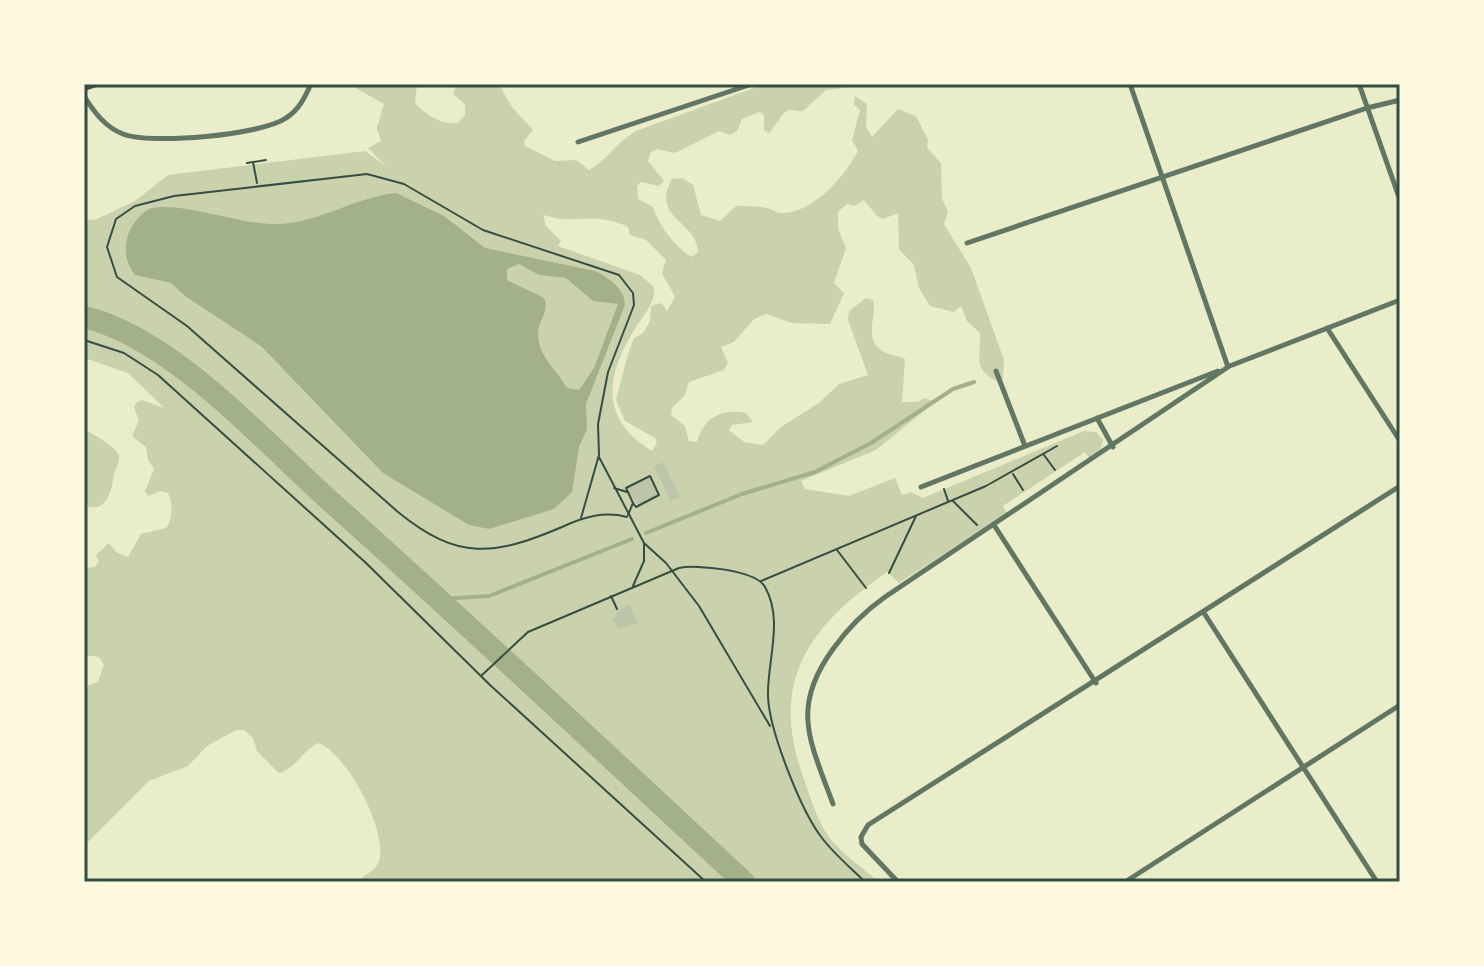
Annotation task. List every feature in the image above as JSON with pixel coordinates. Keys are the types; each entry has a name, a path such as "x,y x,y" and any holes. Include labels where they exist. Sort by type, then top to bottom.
{"main road":[{"path":"84,87 93,84"}],"street":[{"path":"84,96 113,130 133,137 155,139 262,129 296,110 311,84"},
{"path":"578,142 752,84"},
{"path":"1130,84 1228,367"},
{"path":"1359,84 1400,200"},
{"path":"967,243 1367,108 1400,100"},
{"path":"921,487 1400,300"},
{"path":"1327,328 1400,441"},
{"path":"833,804 809,731 807,699 824,662 866,611 1228,367"},
{"path":"996,371 1025,446"},
{"path":"1097,418 1113,447"},
{"path":"898,882 868,853 861,837 868,825 1096,683 1400,486"},
{"path":"994,525 1096,683"},
{"path":"1204,613 1377,882"},
{"path":"1125,882 1400,705"}],"path":[{"path":"247,163 266,160"},
{"path":"253,162 258,185"},
{"path":"581,518 599,455 598,424 608,372 634,305 633,293 619,275 469,224 404,184 380,176 353,174 164,198 124,211 116,219 108,236 109,257 117,277 187,326 398,512 441,542 468,550 497,550 530,541 581,518 612,514 627,517"},
{"path":"84,340 124,353 158,375 419,612 481,676 706,882"},
{"path":"761,581 1012,473 1057,446"},
{"path":"1044,454 1055,470"},
{"path":"599,455 627,517 644,543 671,571 716,631 772,729 816,829 865,882"},
{"path":"1012,473 1023,490"},
{"path":"650,476 659,495 636,507 628,492 626,488 650,476"},
{"path":"653,483 660,480"},
{"path":"613,488 628,492"},
{"path":"944,489 950,501 980,528"},
{"path":"627,517 633,503"},
{"path":"889,573 917,515"},
{"path":"632,587 644,561 644,543"},
{"path":"837,549 866,588"},
{"path":"481,676 511,644 539,626 671,571 696,566 748,575 761,581 766,589 773,616 768,695 772,729"},
{"path":"611,596 617,609"},
{"path":"831,848 836,844"}],"shaded area":[{"path":"349,84 417,84 415,103 434,118 458,123 465,115 465,104 453,94 457,84 499,84 511,106 533,130 524,141 525,146 555,161 576,160 589,170 636,131 765,84 848,84 845,88 826,90 803,111 787,111 769,133 764,130 764,115 760,112 742,119 737,131 730,135 719,131 675,153 658,149 651,152 648,161 664,181 659,186 641,182 637,186 638,199 653,207 668,235 692,257 698,252 696,242 670,211 667,202 672,179 682,178 693,185 701,215 720,221 736,206 763,207 782,213 796,211 828,191 858,151 852,140 860,110 854,105 855,96 867,104 866,127 872,137 898,109 916,116 928,140 927,148 941,163 942,199 948,211 944,224 971,268 1004,360 1003,379 996,381 981,366 980,333 967,321 961,306 954,312 930,306 919,288 914,265 899,249 898,213 883,219 864,200 854,206 847,204 838,212 838,229 846,248 834,283 844,293 830,324 792,323 766,314 754,319 734,342 721,347 728,363 724,370 689,382 685,395 672,408 671,415 685,426 689,441 697,442 704,426 715,416 729,412 746,413 753,422 732,425 729,430 744,442 763,445 781,427 819,403 839,384 868,375 848,320 849,311 866,298 873,300 872,332 876,345 883,352 905,359 902,402 918,402 924,398 935,402 876,450 801,481 805,489 849,496 895,478 902,495 911,492 923,498 1084,431 1096,432 1103,440 1100,451 1090,459 1085,452 1003,506 1007,513 899,583 887,572 835,615 816,637 802,661 793,687 791,716 795,747 810,796 829,837 879,882 358,882 377,865 380,848 363,794 341,761 318,743 291,767 279,773 257,751 253,738 244,730 236,730 207,746 188,766 149,781 84,846 84,687 98,682 104,665 99,657 84,655 84,568 95,567 99,561 96,555 109,543 116,552 128,557 141,534 166,528 172,511 168,493 161,491 148,496 145,491 154,469 148,460 146,447 132,436 139,421 134,407 137,402 142,400 164,408 128,373 84,358 84,219 95,220 135,201 168,175 365,151 386,166 368,148 381,141 377,128 384,104","holes":["543,215 619,223 628,227 630,235 646,240 666,260 662,273 675,297 667,311 661,303 651,306 650,321 643,333 634,338 628,354 616,400 625,421 655,438 657,443 652,451 622,424 612,395 618,362 651,303 654,287 640,275 558,246 561,241 546,226"]},
{"path":"396,193 444,216 485,248 595,271 611,281 622,294 625,305 586,404 587,429 579,447 572,492 554,509 489,529 469,525 383,473 261,346 185,296 171,283 135,275 127,257 127,238 131,229 151,208 180,208 278,224 308,219","holes":["519,264 539,275 566,278 593,301 618,304 594,368 579,390 567,388 541,349 538,334 546,308 544,298 507,280 507,269"]},
{"path":"84,430 109,445 119,456 109,494 98,507 84,505"}],"building":[{"path":"663,462 680,497 671,501 654,467"},
{"path":"649,478 658,495 637,505 628,488"},
{"path":"629,605 638,623 618,629 613,619 618,617 616,612"}],"waterway":[{"path":"84,317 117,328 150,346 214,394 744,882"},
{"path":"646,533 742,494 815,472 871,443 953,389 974,382"},
{"path":"440,599 489,596 632,539"}]}
